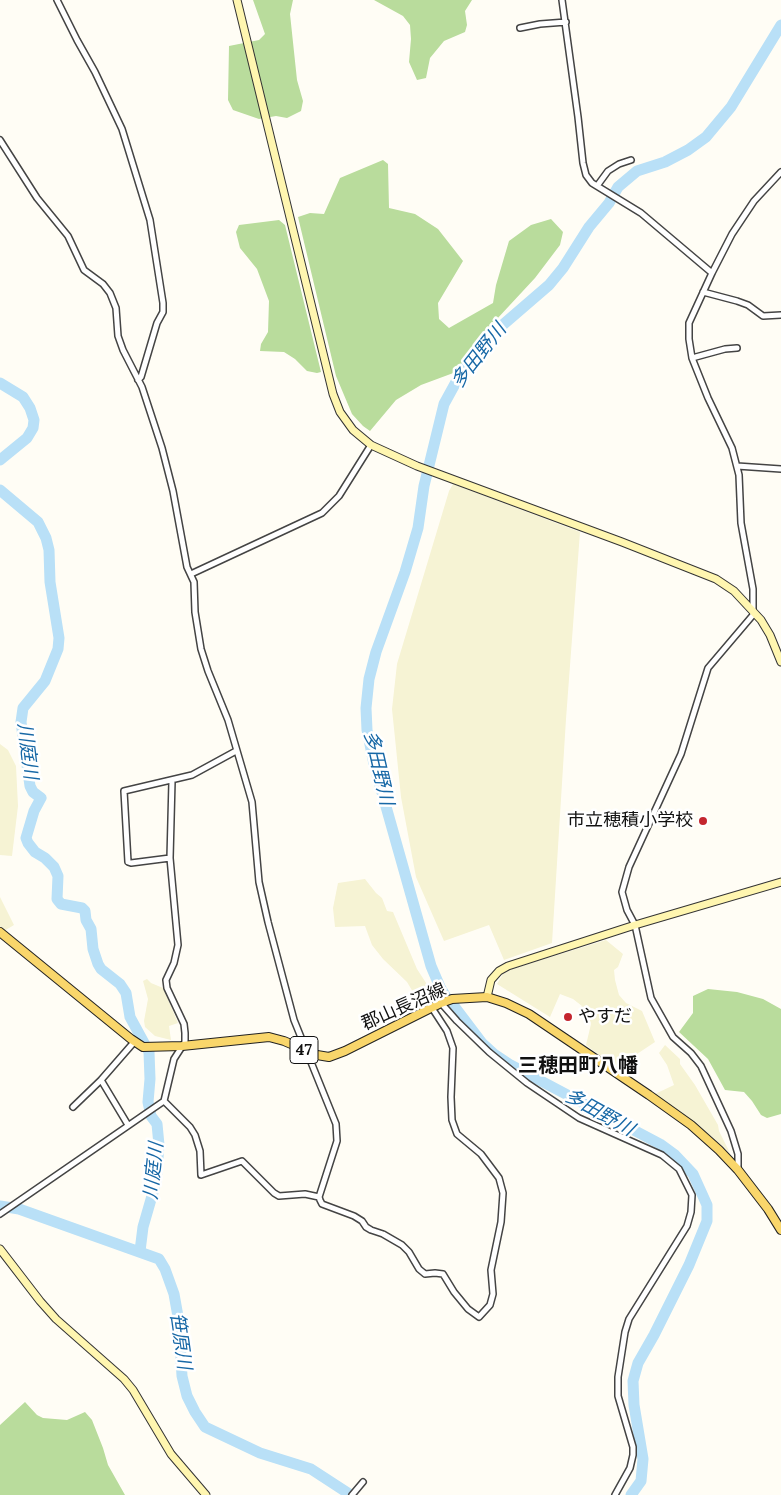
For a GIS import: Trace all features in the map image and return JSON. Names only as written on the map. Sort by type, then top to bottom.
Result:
[{"type":"main road","name":"郡山長沼線","points":[[0,932],[131,1039],[144,1047],[182,1046],[269,1037],[284,1041],[306,1051],[329,1057],[452,999],[487,997],[506,1003],[529,1014],[649,1095],[691,1126],[719,1150],[738,1170],[768,1209],[781,1230]]},
{"type":"street","points":[[57,0],[122,128],[150,220],[163,312],[157,323],[141,377],[138,380]]},
{"type":"street","points":[[237,0],[333,394],[346,421],[360,437],[371,445],[417,466],[708,575],[734,591],[753,611],[766,627],[781,662]]},
{"type":"street","points":[[562,0],[578,117],[582,163],[586,175],[592,183],[641,213],[712,273]]},
{"type":"street","points":[[520,28],[566,22]]},
{"type":"street","points":[[0,140],[37,198],[68,236],[84,270],[103,284],[110,293],[116,308],[120,343],[148,402],[162,448],[174,492],[184,554],[195,588],[196,628],[201,649],[228,720],[252,802],[262,896],[294,1020],[334,1115],[338,1133],[336,1147],[319,1197],[322,1204],[354,1216],[362,1221],[366,1227],[402,1245],[409,1252],[419,1269],[425,1274],[443,1274],[454,1292],[479,1317],[490,1305],[493,1294],[491,1270],[501,1222],[503,1193],[499,1178],[481,1154],[457,1134],[452,1120],[450,1097],[453,1048],[447,1031],[432,1008]]},
{"type":"street","points":[[599,187],[608,171],[619,164],[631,160]]},
{"type":"street","points":[[738,1170],[738,1154],[731,1131],[701,1066],[673,1037],[651,998],[635,925],[622,897],[622,892],[624,879],[681,754],[708,668],[720,652],[751,619],[753,611],[753,589],[741,523],[737,466],[730,443],[708,398],[692,358],[689,323],[732,234],[754,201],[781,172]]},
{"type":"street","points":[[703,292],[748,305],[762,316],[781,315]]},
{"type":"street","points":[[692,358],[725,349],[737,348]]},
{"type":"street","points":[[191,574],[322,513],[339,496],[371,445]]},
{"type":"street","points":[[737,466],[781,469]]},
{"type":"street","points":[[170,858],[128,862],[124,791],[192,775],[236,751]]},
{"type":"street","points":[[0,1214],[164,1101],[174,1060],[185,1042],[185,1028],[167,988],[166,980],[174,964],[178,945],[170,858],[172,781]]},
{"type":"street","points":[[487,997],[491,980],[499,971],[508,966],[635,925],[781,882]]},
{"type":"street","points":[[441,1003],[457,1022],[489,1052],[527,1083],[579,1118],[662,1155],[679,1169],[692,1195],[691,1212],[687,1226],[629,1320],[625,1332],[618,1377],[618,1396],[633,1447],[633,1455],[630,1468],[615,1495]]},
{"type":"street","points":[[73,1107],[102,1080],[136,1042]]},
{"type":"street","points":[[102,1080],[128,1125]]},
{"type":"street","points":[[164,1101],[190,1127],[194,1135],[200,1151],[201,1175],[242,1161],[279,1196],[305,1194],[319,1197]]},
{"type":"street","points":[[0,1249],[56,1319],[124,1379],[133,1390],[171,1454],[206,1495]]},
{"type":"street","points":[[352,1495],[363,1482]]},
{"type":"shaded area","points":[[453,484],[580,532],[552,943],[504,960],[489,925],[444,941],[416,877],[401,797],[392,709],[397,664],[449,491]]},
{"type":"shaded area","points":[[0,744],[8,750],[16,766],[18,806],[12,856],[0,855]]},
{"type":"shaded area","points":[[365,879],[382,898],[387,911],[393,912],[417,969],[430,989],[416,997],[407,982],[383,959],[372,945],[365,926],[335,927],[333,908],[338,883]]},
{"type":"shaded area","points":[[0,897],[14,925],[4,931],[0,928]]},
{"type":"shaded area","points":[[606,940],[623,954],[618,967],[614,970],[619,995],[626,1003],[642,1011],[655,1042],[616,1068],[586,1045],[591,1024],[590,1021],[578,1013],[582,1006],[573,999],[560,994],[550,1017],[497,984],[503,974],[512,969]]},
{"type":"shaded area","points":[[147,979],[151,983],[163,988],[178,1023],[169,1026],[171,1040],[155,1036],[145,1027],[144,1021],[148,999],[143,981]]},
{"type":"shaded area","points":[[665,1045],[680,1059],[680,1064],[695,1085],[718,1125],[730,1153],[704,1130],[655,1094],[674,1085],[667,1065],[659,1053]]},
{"type":"green space","points":[[253,0],[293,0],[290,14],[297,80],[303,101],[301,111],[287,118],[276,116],[259,119],[233,110],[228,100],[229,46],[259,40],[265,34]]},
{"type":"green space","points":[[374,0],[472,0],[465,11],[467,25],[465,32],[444,41],[430,58],[426,78],[417,80],[409,62],[410,25],[403,16]]},
{"type":"green space","points":[[383,160],[388,164],[389,208],[415,214],[438,229],[463,261],[438,303],[439,319],[449,328],[493,303],[496,285],[509,241],[531,225],[551,219],[563,232],[560,245],[535,278],[483,334],[456,372],[421,385],[396,400],[370,431],[352,414],[336,376],[298,217],[310,213],[324,214],[340,178]]},
{"type":"green space","points":[[279,220],[285,225],[321,372],[307,371],[295,359],[284,352],[260,351],[261,344],[268,332],[269,301],[257,269],[240,248],[236,232],[239,225]]},
{"type":"green space","points":[[708,989],[737,992],[763,999],[781,1009],[781,1114],[767,1118],[761,1115],[744,1092],[725,1090],[708,1059],[679,1032],[693,1013],[693,996]]},
{"type":"green space","points":[[25,1402],[37,1415],[43,1418],[67,1420],[85,1412],[92,1420],[108,1465],[125,1495],[0,1495],[0,1425]]},
{"type":"waterway","name":"多田野川","points":[[631,1495],[641,1481],[643,1459],[634,1405],[633,1381],[638,1363],[689,1265],[707,1221],[707,1205],[693,1174],[675,1155],[660,1144],[509,1064],[494,1054],[482,1043],[449,1002],[431,966],[374,764],[367,730],[366,708],[369,679],[376,652],[405,572],[418,528],[424,486],[444,404],[461,373],[498,329],[549,285],[563,268],[589,227],[609,203],[618,187],[637,171],[665,162],[688,150],[706,137],[731,107],[781,25]]},
{"type":"waterway","name":"川庭川","points":[[0,383],[23,397],[30,408],[34,420],[33,428],[27,438],[0,460]]},
{"type":"waterway","name":"川庭川","points":[[0,490],[38,522],[46,538],[49,550],[50,582],[59,638],[58,649],[45,681],[23,708],[21,722],[30,786],[33,792],[41,798],[34,811],[26,838],[35,852],[54,867],[58,876],[57,899],[61,904],[82,908],[85,911],[86,920],[91,929],[93,949],[98,964],[101,969],[120,984],[126,993],[130,1017],[149,1052],[150,1079],[148,1102],[151,1116],[157,1124],[159,1145],[156,1182],[143,1227],[140,1251]]},
{"type":"waterway","name":"笹原川","points":[[0,1206],[19,1209],[159,1259],[165,1269],[174,1294],[179,1322],[182,1376],[187,1396],[205,1427],[260,1453],[311,1469],[351,1495]]},
{"type":"place","name":"市立穂積小学校","points":[[703,821]]},
{"type":"place","name":"やすだ","points":[[568,1017]]},
{"type":"district","name":"三穂田町八幡","points":[[578,1066]]}]
